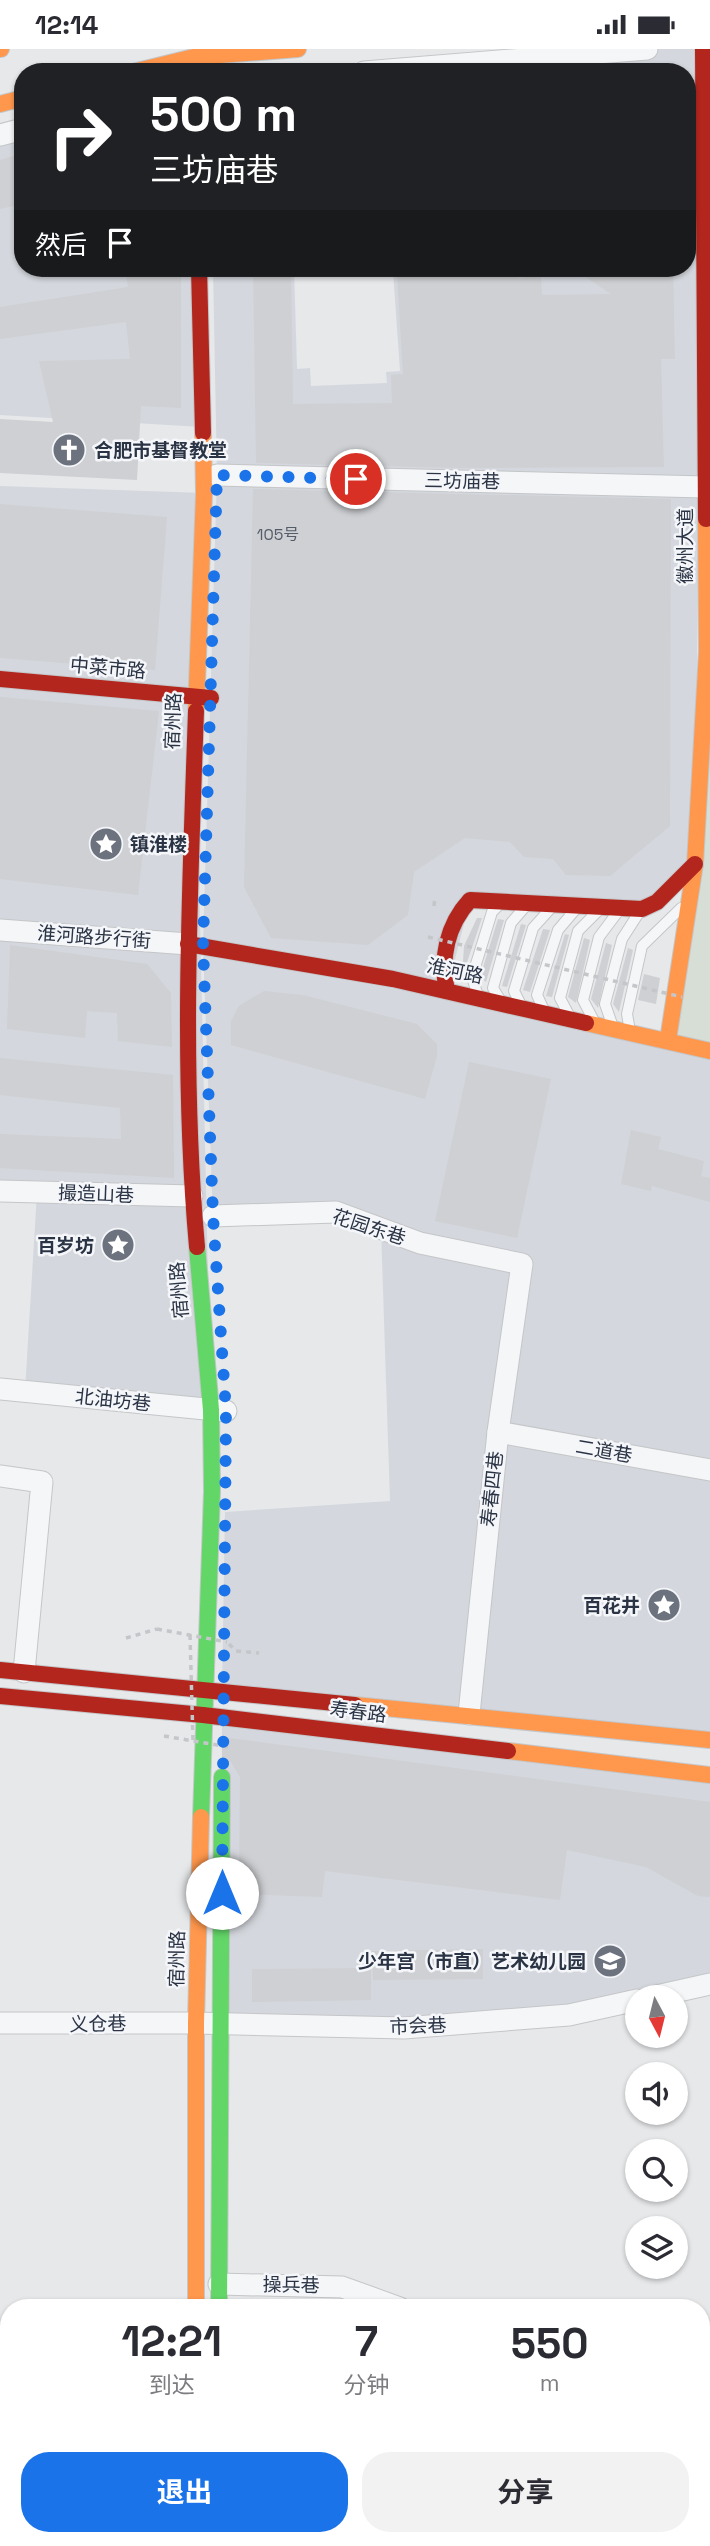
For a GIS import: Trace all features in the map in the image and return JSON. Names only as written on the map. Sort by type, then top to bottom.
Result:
[{"type":"main road","points":[[181,63],[298,49]]},
{"type":"main road","name":"徽州大道","points":[[668,1040],[695,864],[707,651],[703,49]]},
{"type":"main road","name":"宿州路","points":[[196,2299],[196,2022],[203,1715],[218,1411],[196,944],[195,697],[204,493],[199,277]]},
{"type":"main road","name":"宿州路","points":[[205,996],[196,944],[211,698],[217,475],[213,277]]},
{"type":"main road","name":"中菜市路","points":[[0,679],[211,698]]},
{"type":"main road","points":[[447,991],[442,971],[456,912],[470,900],[504,899],[529,903],[642,909],[657,902],[695,864]]},
{"type":"main road","name":"淮河路","points":[[196,944],[447,991],[710,1051]]},
{"type":"main road","name":"宿州路","points":[[220,1313],[218,1411],[222,1724]]},
{"type":"main road","name":"寿春路","points":[[0,1670],[469,1714],[710,1740]]},
{"type":"main road","name":"寿春路","points":[[0,1696],[203,1715],[222,1724],[710,1775]]},
{"type":"main road","points":[[219,2299],[225,1753]]},
{"type":"street","points":[[475,63],[647,49]]},
{"type":"street","name":"三坊庙巷","points":[[217,475],[706,487]]},
{"type":"street","name":"淮河路步行街","points":[[0,930],[196,944]]},
{"type":"street","name":"撮造山巷","points":[[0,1191],[208,1211]]},
{"type":"street","name":"花园东巷","points":[[208,1211],[336,1212],[420,1243],[522,1264]]},
{"type":"street","name":"寿春四巷","points":[[469,1714],[498,1431],[522,1264]]},
{"type":"street","name":"北油坊巷","points":[[0,1389],[218,1411]]},
{"type":"street","name":"二道巷","points":[[498,1431],[710,1470]]},
{"type":"street","points":[[0,1476],[42,1482],[24,1672]]},
{"type":"street","points":[[688,1989],[710,1984]]},
{"type":"street","name":"市会巷","points":[[196,2022],[404,2028],[569,2015],[625,2003]]},
{"type":"street","name":"义仓巷","points":[[0,2023],[196,2022]]},
{"type":"street","name":"操兵巷","points":[[219,2284],[342,2287],[375,2299]]},
{"type":"lane","points":[[478,998],[472,977],[492,912],[504,899]]},
{"type":"lane","points":[[622,1030],[642,946],[688,901]]},
{"type":"lane","points":[[502,1003],[494,988],[511,923],[529,903]]},
{"type":"lane","points":[[523,1008],[514,991],[533,928],[555,903]]},
{"type":"lane","points":[[546,1013],[537,995],[558,930],[579,905]]},
{"type":"lane","points":[[570,1019],[560,998],[579,931],[603,907]]},
{"type":"lane","points":[[596,1024],[583,1000],[599,937],[621,908]]},
{"type":"lane","points":[[622,1030],[606,1004],[622,939],[642,909]]},
{"type":"path","points":[[428,936],[682,997]]},
{"type":"path","points":[[126,1639],[157,1629],[228,1642],[236,1651],[259,1653]]},
{"type":"path","points":[[228,1642],[229,1632]]},
{"type":"path","points":[[190,1635],[193,1741]]},
{"type":"path","points":[[164,1736],[193,1741],[225,1753]]},
{"type":"shaded area","points":[[647,49],[703,49],[695,864],[657,902],[470,900],[447,991],[710,1051],[710,1740],[222,1691],[225,1512],[390,1501],[381,1229],[336,1212],[213,1216],[203,945],[217,475],[213,277],[294,277],[297,369],[310,368],[311,386],[387,383],[386,372],[400,371],[393,277],[696,277],[696,63],[475,63]]},
{"type":"shaded area","points":[[14,131],[14,277],[199,277],[202,427],[0,415],[0,135]]},
{"type":"shaded area","points":[[0,486],[204,493],[195,697],[211,1410],[25,1391],[37,1193],[0,1191]]},
{"type":"shaded area","points":[[710,650],[710,1051],[668,1040]]},
{"type":"shaded area","points":[[222,1718],[710,1775],[710,1984],[688,1989],[688,1985],[625,1985],[625,2003],[569,2015],[221,2023]]},
{"type":"building","points":[[14,156],[14,206],[0,209],[0,160]]},
{"type":"building","points":[[126,277],[181,277],[181,408],[141,406],[137,480],[0,473],[0,419],[53,422],[39,361],[130,359],[126,322],[0,339],[0,307],[128,287]]},
{"type":"building","points":[[253,277],[291,277],[293,404],[392,403],[391,375],[403,374],[397,277],[541,277],[542,295],[611,294],[586,277],[673,277],[675,359],[661,359],[664,467],[460,468],[256,463]]},
{"type":"building","points":[[253,489],[671,499],[670,826],[610,876],[566,875],[553,859],[524,857],[510,842],[465,838],[414,872],[408,915],[368,945],[271,938],[244,887]]},
{"type":"building","points":[[0,504],[167,517],[155,670],[0,658]]},
{"type":"building","points":[[0,697],[159,711],[138,895],[0,879]]},
{"type":"building","points":[[477,918],[482,918],[462,977],[464,946]]},
{"type":"building","points":[[498,919],[504,920],[486,982],[480,977]]},
{"type":"building","points":[[521,924],[526,925],[507,987],[502,986]]},
{"type":"building","points":[[543,929],[550,930],[530,992],[523,990]]},
{"type":"building","points":[[565,934],[569,935],[552,997],[546,996]]},
{"type":"building","points":[[584,938],[590,940],[576,1003],[568,997]]},
{"type":"building","points":[[606,943],[612,945],[598,1008],[591,999]]},
{"type":"building","points":[[10,945],[147,964],[171,993],[172,1047],[118,1041],[117,1013],[87,1011],[85,1038],[7,1029]]},
{"type":"building","points":[[628,948],[633,950],[619,1012],[613,1004]]},
{"type":"building","points":[[644,974],[660,978],[656,1004],[638,1000]]},
{"type":"building","points":[[264,991],[303,995],[417,1024],[437,1044],[437,1056],[425,1099],[231,1045],[231,1021],[239,1006]]},
{"type":"building","points":[[0,1058],[173,1075],[174,1178],[0,1168],[0,1134],[121,1139],[120,1108],[0,1095]]},
{"type":"building","points":[[469,1062],[551,1079],[517,1238],[435,1221]]},
{"type":"building","points":[[631,1130],[661,1137],[658,1149],[704,1161],[701,1176],[710,1178],[710,1202],[652,1186],[651,1191],[621,1184]]},
{"type":"building","points":[[222,1737],[710,1802],[710,1897],[698,1896],[646,1867],[567,1850],[560,1900],[325,1871],[322,1897],[239,1894],[240,1777],[231,1762],[222,1760]]},
{"type":"building","points":[[483,1949],[483,1979],[373,1980],[372,1951]]},
{"type":"building","points":[[371,1968],[371,2000],[252,2002],[252,1969]]},
{"type":"traffic: fast","points":[[197,1247],[211,1410],[212,1491],[201,1817]]},
{"type":"traffic: fast","points":[[219,2299],[222,1777]]},
{"type":"traffic: slow","points":[[170,63],[194,57],[298,49]]},
{"type":"traffic: slow","points":[[0,104],[14,100]]},
{"type":"traffic: slow","points":[[196,711],[204,493],[203,433]]},
{"type":"traffic: slow","points":[[668,1040],[695,864],[707,651],[706,519]]},
{"type":"traffic: slow","points":[[586,1023],[710,1051]]},
{"type":"traffic: slow","points":[[355,1705],[710,1740]]},
{"type":"traffic: slow","points":[[508,1751],[710,1775]]},
{"type":"traffic: slow","points":[[196,2299],[196,2023],[201,1817]]},
{"type":"traffic: jam","points":[[703,49],[706,519]]},
{"type":"traffic: jam","points":[[199,277],[203,433]]},
{"type":"traffic: jam","points":[[0,679],[211,698]]},
{"type":"traffic: jam","points":[[196,711],[189,912],[188,1046],[197,1247]]},
{"type":"traffic: jam","points":[[447,991],[444,966],[447,943],[456,920],[470,900],[642,909],[657,902],[695,864]]},
{"type":"traffic: jam","points":[[188,944],[393,979],[586,1023]]},
{"type":"traffic: jam","points":[[0,1670],[355,1705]]},
{"type":"traffic: jam","points":[[0,1696],[203,1715],[508,1751]]},
{"type":"place","name":"合肥市基督教堂","points":[[69,450]]},
{"type":"place","name":"镇淮楼","points":[[106,844]]},
{"type":"place","name":"百岁坊","points":[[118,1245]]},
{"type":"place","name":"百花井","points":[[664,1605]]},
{"type":"place","name":"少年宫（市直）艺术幼儿园","points":[[610,1961]]},
{"type":"route","points":[[222,1893],[226,1411],[213,1216],[203,945],[215,620],[217,475],[356,479]]}]
